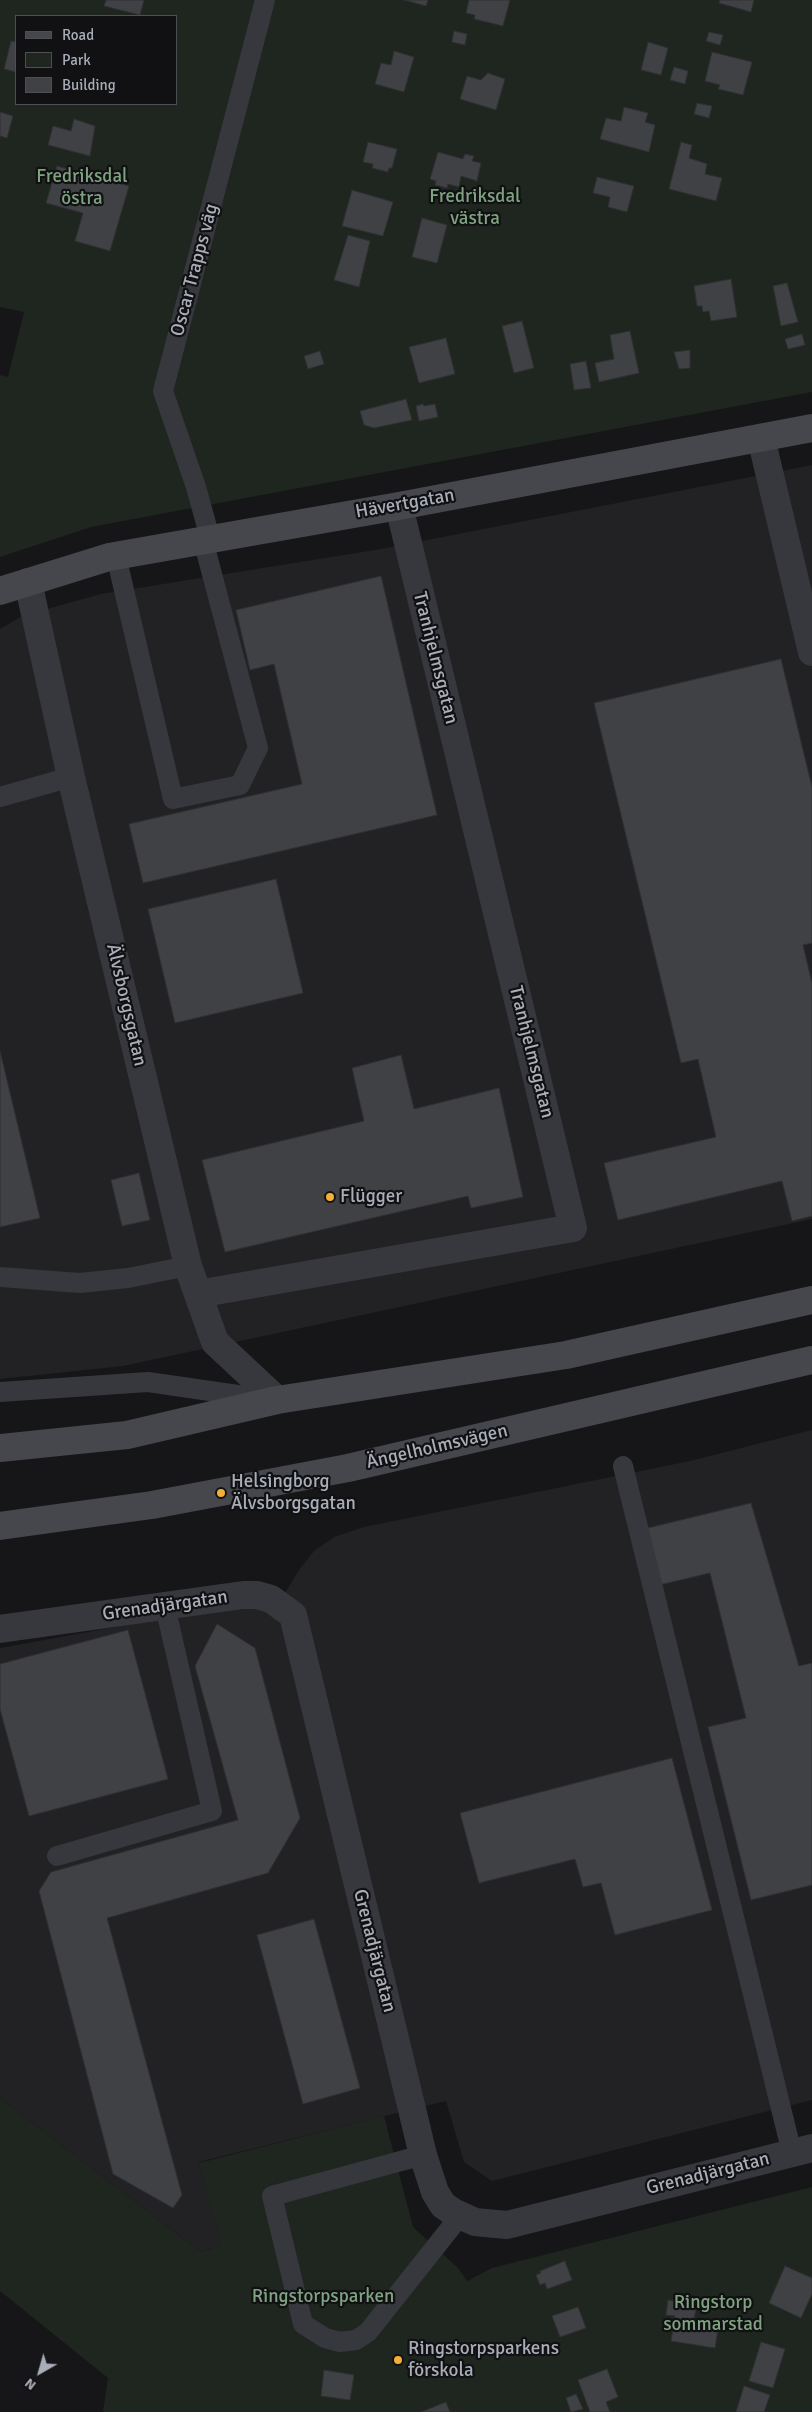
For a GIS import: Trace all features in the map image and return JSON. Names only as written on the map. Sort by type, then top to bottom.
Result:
[{"type":"main road","name":"Hävertgatan","points":[[0,591],[116,556],[399,506],[812,428]]},
{"type":"main road","points":[[0,1448],[127,1435],[277,1400],[566,1355],[812,1300]]},
{"type":"main road","name":"Ängelholmsvägen","points":[[0,1526],[152,1505],[338,1470],[812,1360]]},
{"type":"street","points":[[761,438],[812,652]]},
{"type":"street","name":"Tranhjelmsgatan","points":[[198,1294],[573,1228],[399,506]]},
{"type":"street","name":"Älvsborgsgatan","points":[[28,582],[71,777],[188,1266],[216,1342],[277,1400]]},
{"type":"street","name":"Grenadjärgatan","points":[[0,1629],[257,1595],[271,1599],[293,1616],[423,2155],[435,2192],[444,2205],[460,2216],[475,2222],[507,2225],[802,2151]]},
{"type":"lane","name":"Oscar Trapps väg","points":[[116,556],[173,799],[240,785],[258,748],[206,539],[196,487],[163,391],[265,0]]},
{"type":"lane","points":[[0,797],[71,777]]},
{"type":"lane","points":[[0,1277],[80,1283],[128,1278],[188,1266]]},
{"type":"lane","points":[[0,1392],[148,1382],[277,1400]]},
{"type":"lane","points":[[623,1466],[802,2151]]},
{"type":"lane","points":[[57,1856],[212,1811],[165,1606]]},
{"type":"lane","points":[[423,2155],[272,2196],[303,2324],[325,2338],[340,2342],[356,2340],[368,2332],[460,2216]]},
{"type":"shaded area","points":[[812,465],[812,1219],[123,1366],[0,1379],[0,629],[22,616],[101,594],[381,549]]},
{"type":"shaded area","points":[[812,1430],[812,2100],[492,2181],[464,2162],[446,2101],[199,2162],[221,2245],[201,2252],[0,2098],[0,1648],[236,1605],[274,1611],[299,1570],[314,1551],[334,1537],[364,1527],[690,1461]]},
{"type":"green space","name":"Fredriksdal västra","points":[[0,0],[812,0],[812,392],[91,527],[0,557],[0,375],[8,377],[24,312],[0,307]]},
{"type":"green space","name":"Ringstorpsparken","points":[[0,2098],[201,2252],[221,2245],[199,2163],[384,2116],[413,2227],[458,2268],[467,2281],[492,2268],[812,2187],[812,2412],[103,2412],[108,2378],[0,2291]]},
{"type":"building","points":[[106,0],[144,0],[140,15],[104,6]]},
{"type":"building","points":[[404,0],[428,0],[426,6]]},
{"type":"building","points":[[469,0],[510,0],[503,26],[474,19],[475,15],[466,13]]},
{"type":"building","points":[[720,0],[754,0],[751,12],[719,3]]},
{"type":"building","points":[[454,31],[467,34],[465,45],[452,42]]},
{"type":"building","points":[[709,32],[723,35],[720,45],[706,41]]},
{"type":"building","points":[[11,41],[15,42],[15,72],[4,69]]},
{"type":"building","points":[[648,42],[668,48],[661,75],[641,70]]},
{"type":"building","points":[[394,51],[414,57],[404,92],[375,84],[381,63],[391,65]]},
{"type":"building","points":[[712,52],[752,62],[743,95],[718,89],[720,85],[705,81]]},
{"type":"building","points":[[674,67],[688,71],[685,84],[670,80]]},
{"type":"building","points":[[488,73],[505,79],[496,110],[460,99],[467,76],[481,80]]},
{"type":"building","points":[[697,103],[712,106],[709,118],[694,114]]},
{"type":"building","points":[[624,107],[648,113],[645,122],[655,125],[649,152],[600,139],[606,118],[621,121]]},
{"type":"building","points":[[0,112],[13,116],[7,138],[0,136]]},
{"type":"building","points":[[74,119],[95,126],[90,156],[48,145],[53,126],[71,131]]},
{"type":"building","points":[[368,142],[397,149],[392,168],[389,168],[388,172],[372,168],[373,164],[363,162]]},
{"type":"building","points":[[681,142],[692,145],[689,158],[707,164],[705,174],[722,178],[716,201],[669,189]]},
{"type":"building","points":[[438,152],[463,159],[465,154],[474,156],[472,161],[481,163],[477,181],[461,176],[459,187],[448,184],[447,188],[435,185],[436,181],[430,179]]},
{"type":"building","points":[[57,166],[129,186],[110,251],[75,241],[83,213],[46,203]]},
{"type":"building","points":[[597,177],[634,186],[627,212],[608,207],[610,197],[593,193]]},
{"type":"building","points":[[352,190],[393,202],[383,236],[342,226]]},
{"type":"building","points":[[422,218],[447,225],[437,263],[412,257]]},
{"type":"building","points":[[348,235],[370,241],[359,287],[334,280]]},
{"type":"building","points":[[731,279],[737,317],[711,321],[709,311],[703,312],[702,306],[697,306],[694,286]]},
{"type":"building","points":[[787,283],[798,322],[781,326],[773,286]]},
{"type":"building","points":[[522,321],[534,368],[514,373],[502,326]]},
{"type":"building","points":[[630,331],[639,373],[599,382],[595,363],[614,359],[610,335]]},
{"type":"building","points":[[802,334],[805,345],[788,349],[785,339]]},
{"type":"building","points":[[446,338],[455,374],[419,383],[409,347]]},
{"type":"building","points":[[690,350],[690,368],[679,369],[674,352]]},
{"type":"building","points":[[320,351],[324,364],[308,369],[304,356]]},
{"type":"building","points":[[586,361],[591,388],[574,390],[570,364]]},
{"type":"building","points":[[406,399],[412,420],[374,428],[364,425],[360,411]]},
{"type":"building","points":[[423,404],[424,406],[435,404],[438,417],[419,421],[416,406]]},
{"type":"building","points":[[381,576],[437,815],[143,883],[129,824],[302,784],[274,664],[250,670],[236,610]]},
{"type":"building","points":[[781,659],[812,787],[812,943],[803,945],[812,983],[812,1216],[792,1221],[782,1181],[618,1220],[604,1163],[716,1137],[698,1059],[681,1063],[594,703]]},
{"type":"building","points":[[276,879],[303,993],[175,1023],[148,909]]},
{"type":"building","points":[[0,1051],[40,1218],[0,1227]]},
{"type":"building","points":[[401,1055],[414,1109],[499,1088],[523,1197],[471,1208],[468,1196],[225,1252],[202,1160],[364,1121],[352,1068]]},
{"type":"building","points":[[139,1173],[150,1220],[122,1226],[111,1180]]},
{"type":"building","points":[[751,1503],[799,1666],[812,1663],[812,1885],[751,1900],[708,1727],[746,1718],[710,1573],[659,1585],[644,1529]]},
{"type":"building","points":[[217,1624],[255,1648],[300,1818],[268,1873],[107,1918],[182,2195],[173,2208],[113,2174],[39,1891],[51,1872],[238,1820],[195,1666]]},
{"type":"building","points":[[128,1630],[168,1779],[29,1816],[0,1709],[0,1664]]},
{"type":"building","points":[[672,1758],[712,1910],[615,1935],[601,1883],[583,1887],[575,1859],[479,1883],[460,1813]]},
{"type":"building","points":[[314,1919],[360,2088],[303,2104],[257,1935]]},
{"type":"building","points":[[565,2261],[572,2280],[547,2289],[545,2283],[540,2285],[536,2275],[541,2273],[540,2271]]},
{"type":"building","points":[[785,2266],[812,2278],[812,2294],[801,2318],[769,2303]]},
{"type":"building","points":[[677,2299],[697,2303],[693,2325],[718,2329],[715,2348],[671,2341],[675,2316],[666,2315],[668,2300],[677,2301]]},
{"type":"building","points":[[578,2307],[586,2328],[560,2337],[552,2316]]},
{"type":"building","points":[[761,2342],[785,2349],[773,2388],[749,2381]]},
{"type":"building","points":[[607,2369],[618,2397],[606,2402],[610,2412],[590,2412],[578,2380]]},
{"type":"building","points":[[324,2370],[354,2375],[350,2400],[321,2396]]},
{"type":"building","points":[[744,2386],[770,2395],[764,2412],[736,2412]]},
{"type":"building","points":[[576,2394],[583,2409],[571,2412],[566,2398]]},
{"type":"building","points":[[446,2402],[450,2412],[421,2412]]},
{"type":"place","name":"Flügger","points":[[330,1197]]},
{"type":"place","name":"Helsingborg Älvsborgsgatan","points":[[221,1493]]},
{"type":"place","name":"Ringstorpsparkens förskola","points":[[398,2360]]},
{"type":"park label","name":"Fredriksdal östra","points":[[82,188]]},
{"type":"park label","name":"Ringstorp sommarstad","points":[[713,2314]]}]
